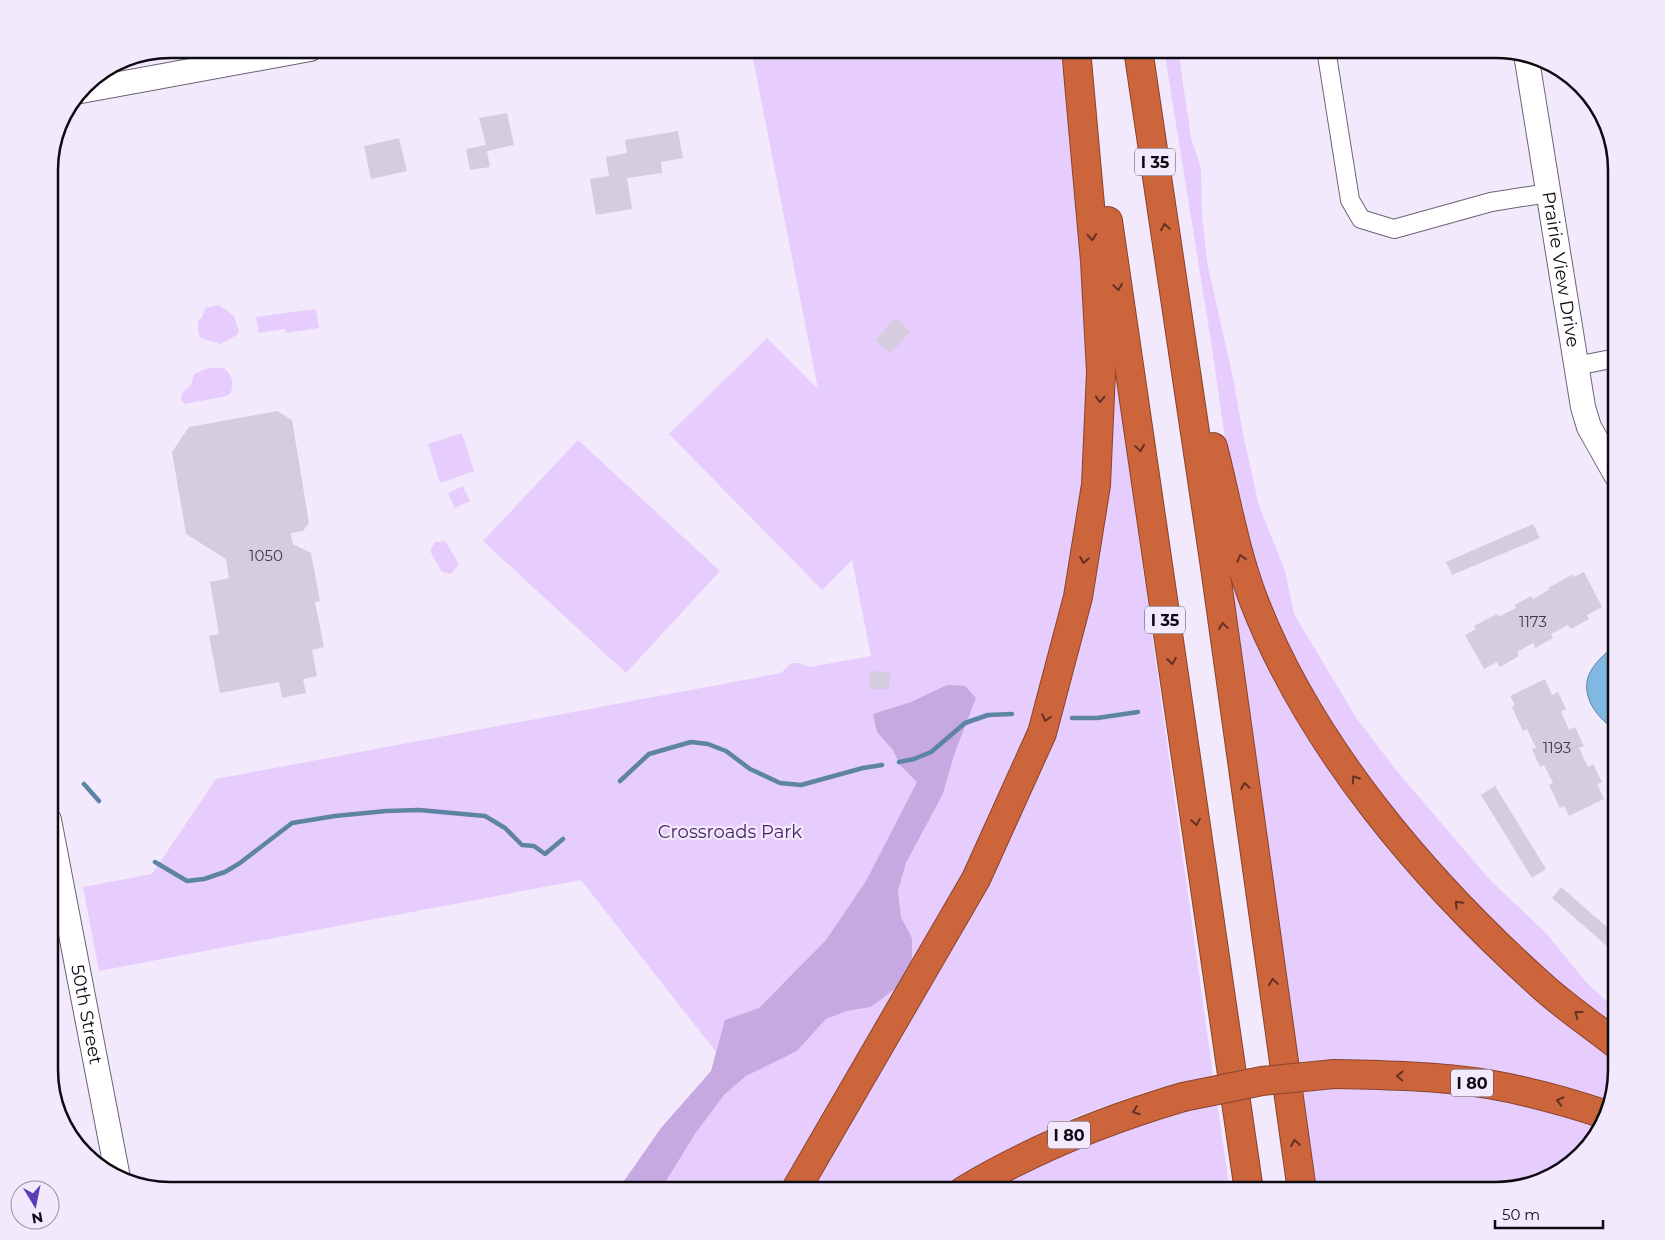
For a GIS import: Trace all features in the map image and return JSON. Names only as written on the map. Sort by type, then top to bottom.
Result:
[{"type":"highway","points":[[800,1182],[976,880],[1042,733],[1078,597],[1096,485],[1101,372],[1095,261],[1077,58]]},
{"type":"highway","name":"I 35","points":[[1083,58],[1248,1182]]},
{"type":"highway","name":"I 35","points":[[1139,58],[1301,1182]]},
{"type":"highway","points":[[1172,276],[1234,537],[1254,600],[1279,660],[1311,717],[1380,815],[1458,905],[1543,987],[1608,1038]]},
{"type":"highway","name":"I 80","points":[[977,1182],[1000,1168],[1069,1135],[1183,1097],[1262,1081],[1334,1074],[1410,1076],[1487,1084],[1563,1101],[1599,1113]]},
{"type":"main road","points":[[91,89],[249,58]]},
{"type":"main road","name":"Prairie View Drive","points":[[1527,62],[1583,407],[1589,427],[1608,461]]},
{"type":"main road","name":"50th Street","points":[[58,893],[116,1169]]},
{"type":"street","points":[[1327,58],[1350,200],[1361,219],[1394,229],[1491,202],[1548,193]]},
{"type":"street","points":[[1576,366],[1608,360]]},
{"type":"green space","name":"Crossroads Park","points":[[753,58],[1061,58],[1068,114],[1079,169],[1092,436],[1055,666],[992,829],[792,1182],[666,1182],[695,1134],[724,1095],[746,1076],[797,1051],[826,1019],[847,1011],[872,1007],[912,938],[901,917],[898,891],[906,863],[943,794],[955,752],[923,797],[811,975],[727,1066],[581,880],[99,971],[83,887],[152,874],[216,779],[781,673],[791,663],[810,667],[871,656],[852,560],[822,590],[669,434],[767,338],[818,389]]},
{"type":"green space","points":[[1165,58],[1179,58],[1191,138],[1201,168],[1202,217],[1208,267],[1259,506],[1285,571],[1294,614],[1357,719],[1396,770],[1491,881],[1546,933],[1586,982],[1608,1003],[1608,1029],[1525,958],[1391,815],[1297,673],[1258,577],[1229,467]]},
{"type":"green space","points":[[219,305],[234,316],[239,331],[237,335],[220,344],[201,338],[198,333],[198,322],[205,308]]},
{"type":"green space","points":[[316,309],[319,328],[286,333],[285,329],[259,333],[256,317]]},
{"type":"green space","points":[[208,368],[224,368],[227,371],[232,379],[231,392],[227,396],[184,404],[181,400],[182,393],[191,385],[194,374]]},
{"type":"green space","points":[[1117,381],[1213,1075],[1145,1092],[1076,1117],[1003,1151],[953,1182],[811,1182],[1037,770],[1110,383]]},
{"type":"green space","points":[[462,433],[474,471],[440,483],[428,444]]},
{"type":"green space","points":[[578,440],[720,571],[626,673],[483,541]]},
{"type":"green space","points":[[463,486],[470,501],[455,508],[448,493]]},
{"type":"green space","points":[[445,541],[459,564],[451,574],[442,572],[430,551],[435,542]]},
{"type":"green space","points":[[1230,564],[1309,726],[1608,1047],[1607,1085],[1604,1098],[1534,1079],[1456,1066],[1378,1060],[1298,1062]]},
{"type":"green space","points":[[1336,1087],[1455,1091],[1523,1103],[1594,1124],[1575,1150],[1558,1164],[1531,1177],[1510,1182],[1316,1182],[1302,1089]]},
{"type":"green space","points":[[1217,1102],[1229,1182],[1003,1182],[1032,1166],[1150,1118]]},
{"type":"shaded area","points":[[947,685],[965,686],[976,698],[955,752],[943,794],[906,863],[898,891],[901,917],[912,938],[912,964],[897,987],[871,1007],[847,1011],[826,1019],[797,1051],[746,1076],[724,1095],[695,1134],[666,1182],[623,1182],[661,1128],[711,1071],[725,1020],[759,1008],[826,940],[866,881],[917,782],[900,765],[893,750],[877,732],[873,714],[911,702]]},
{"type":"water","points":[[1608,652],[1608,724],[1591,704],[1587,687],[1592,669]]},
{"type":"building","points":[[507,113],[514,145],[487,151],[490,167],[470,170],[466,149],[486,145],[479,118]]},
{"type":"building","points":[[678,131],[683,158],[661,162],[662,173],[627,178],[632,209],[596,215],[590,179],[609,176],[606,157],[627,153],[625,140]]},
{"type":"building","points":[[399,138],[407,171],[371,179],[364,146]]},
{"type":"building","points":[[895,318],[910,332],[890,354],[875,341]]},
{"type":"building","points":[[277,411],[292,420],[309,523],[303,531],[291,533],[291,536],[293,544],[311,553],[320,601],[315,602],[324,647],[312,650],[317,676],[303,679],[306,693],[282,698],[279,682],[220,693],[209,636],[219,634],[210,582],[229,578],[226,559],[186,534],[172,452],[189,427]]},
{"type":"building","points":[[1533,524],[1540,538],[1452,575],[1446,562]]},
{"type":"building","points":[[1584,572],[1602,607],[1587,615],[1589,619],[1571,629],[1568,625],[1551,634],[1553,638],[1535,648],[1533,643],[1517,652],[1519,656],[1500,667],[1497,662],[1484,669],[1465,635],[1476,629],[1474,626],[1497,614],[1498,617],[1516,608],[1515,605],[1531,596],[1533,599],[1573,574],[1574,577]]},
{"type":"building","points":[[869,671],[890,672],[889,689],[869,689]]},
{"type":"building","points":[[1545,679],[1552,695],[1558,692],[1566,709],[1561,712],[1569,730],[1575,727],[1584,746],[1579,748],[1588,767],[1593,764],[1602,782],[1597,784],[1604,799],[1569,816],[1564,806],[1560,808],[1549,785],[1553,783],[1544,765],[1540,767],[1532,749],[1536,748],[1527,729],[1523,731],[1512,707],[1515,705],[1510,696]]},
{"type":"building","points":[[1495,786],[1546,869],[1532,878],[1481,795]]},
{"type":"building","points":[[1561,887],[1608,928],[1608,947],[1552,898]]},
{"type":"waterway","points":[[1072,718],[1097,718],[1138,712]]},
{"type":"waterway","points":[[899,762],[914,759],[931,752],[965,723],[988,715],[1012,714]]},
{"type":"waterway","points":[[620,781],[649,754],[691,742],[708,744],[726,751],[750,769],[780,783],[801,785],[863,768],[882,765]]},
{"type":"waterway","points":[[84,784],[99,801]]},
{"type":"waterway","points":[[155,862],[187,881],[204,879],[225,872],[240,863],[292,823],[386,811],[419,810],[485,816],[505,828],[522,845],[534,846],[545,854],[563,839]]}]
